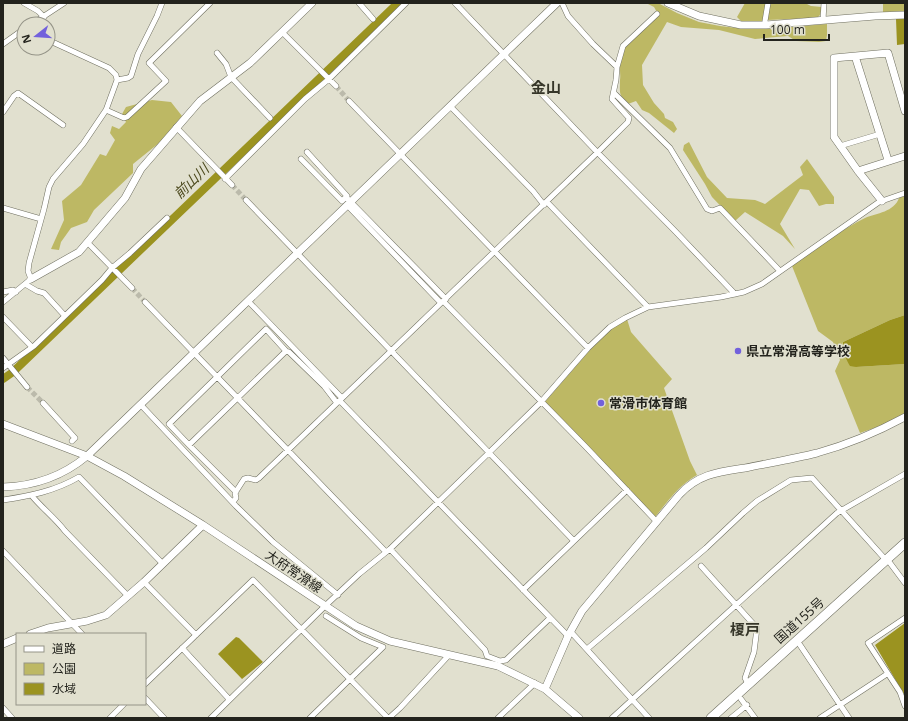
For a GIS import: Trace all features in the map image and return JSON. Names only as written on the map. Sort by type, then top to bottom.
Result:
[{"type":"highway","name":"国道155号","points":[[720,718],[744,702],[800,645],[905,543]]},
{"type":"highway","name":"国道155号","points":[[711,718],[887,561],[905,550]]},
{"type":"street","points":[[24,3],[43,16]]},
{"type":"street","points":[[45,16],[64,3]]},
{"type":"street","points":[[117,80],[131,76],[138,54],[162,3]]},
{"type":"street","points":[[106,110],[124,118],[127,117],[166,81],[149,63],[210,3]]},
{"type":"street","points":[[3,302],[28,282],[72,256],[88,243],[124,198],[141,169],[200,101],[250,62],[312,3]]},
{"type":"street","points":[[359,3],[373,19]]},
{"type":"street","points":[[224,178],[406,3]]},
{"type":"street","points":[[455,3],[735,294]]},
{"type":"street","points":[[3,487],[24,486],[45,480],[64,472],[87,456],[298,253],[348,201],[401,154],[557,3]]},
{"type":"street","points":[[562,3],[568,16],[593,44],[617,67]]},
{"type":"street","points":[[668,3],[699,16],[741,25],[766,25],[905,15]]},
{"type":"street","points":[[766,25],[765,21],[768,3]]},
{"type":"street","points":[[823,20],[824,3]]},
{"type":"street","points":[[233,502],[236,498],[236,492],[244,479],[248,478],[256,480],[545,203],[629,119],[612,100],[617,67],[623,46],[656,14]]},
{"type":"street","points":[[282,32],[336,86]]},
{"type":"street","points":[[3,44],[16,35]]},
{"type":"street","points":[[56,44],[109,68],[116,75],[117,80],[106,110],[82,144],[53,179],[49,187],[29,263],[28,282],[37,292],[44,294],[65,316]]},
{"type":"street","points":[[217,53],[226,64],[231,77],[270,118]]},
{"type":"street","points":[[882,201],[834,137],[834,58],[888,53],[905,111]]},
{"type":"street","points":[[855,56],[888,160]]},
{"type":"street","points":[[3,112],[14,96],[18,93],[63,125]]},
{"type":"street","points":[[614,93],[670,148],[706,210],[712,211],[720,208],[780,271]]},
{"type":"street","points":[[349,101],[588,348]]},
{"type":"street","points":[[450,106],[533,192],[648,307]]},
{"type":"street","points":[[176,127],[232,185]]},
{"type":"street","points":[[840,146],[880,134]]},
{"type":"street","points":[[307,152],[348,201],[657,522]]},
{"type":"street","points":[[858,171],[888,160],[905,156]]},
{"type":"street","points":[[301,159],[342,201],[348,201]]},
{"type":"street","points":[[211,718],[325,606],[359,574],[388,551],[490,453],[541,402],[588,348],[610,327],[648,307],[721,297],[735,294],[762,284],[882,201],[905,193]]},
{"type":"street","points":[[246,200],[392,350],[574,541]]},
{"type":"street","points":[[3,208],[41,219]]},
{"type":"street","points":[[3,368],[32,347],[167,218]]},
{"type":"street","points":[[88,243],[132,288]]},
{"type":"street","points":[[3,292],[13,290],[16,292]]},
{"type":"street","points":[[248,301],[340,401],[550,618],[587,649],[649,718]]},
{"type":"street","points":[[145,302],[216,377],[485,650],[487,656],[500,661],[506,660],[550,618]]},
{"type":"street","points":[[3,317],[32,347]]},
{"type":"street","points":[[236,492],[169,424],[266,329],[286,351],[289,352],[340,401]]},
{"type":"street","points":[[189,445],[286,351]]},
{"type":"street","points":[[3,358],[27,386]]},
{"type":"street","points":[[43,404],[75,438],[72,441]]},
{"type":"street","points":[[141,405],[273,542],[338,594]]},
{"type":"street","points":[[545,689],[569,634],[582,611],[683,490],[702,478],[719,472],[819,452],[873,433],[905,417]]},
{"type":"street","name":"大府常滑線","points":[[3,424],[87,456],[124,476],[203,525],[356,626],[390,641],[498,666],[545,689],[578,718]]},
{"type":"street","points":[[612,718],[841,510],[905,474]]},
{"type":"street","points":[[3,500],[32,496],[57,489],[79,477],[163,564]]},
{"type":"street","points":[[587,649],[706,548],[757,501],[791,480],[812,478],[887,561],[905,584]]},
{"type":"street","points":[[523,590],[627,490]]},
{"type":"street","points":[[32,496],[128,596]]},
{"type":"street","points":[[33,633],[48,628],[87,621],[106,615],[144,582],[203,525]]},
{"type":"street","points":[[3,551],[81,633]]},
{"type":"street","points":[[701,566],[757,628],[754,652],[745,678],[748,684]]},
{"type":"street","points":[[146,683],[252,580],[388,718],[400,708],[449,655]]},
{"type":"street","points":[[144,582],[196,635]]},
{"type":"street","points":[[310,718],[382,647],[361,638],[326,616]]},
{"type":"street","points":[[905,618],[868,643],[900,692],[905,706]]},
{"type":"street","points":[[3,644],[16,638]]},
{"type":"street","points":[[800,645],[849,718]]},
{"type":"street","points":[[182,648],[229,699]]},
{"type":"street","points":[[820,718],[887,674]]},
{"type":"street","points":[[498,718],[535,683]]},
{"type":"street","points":[[146,699],[164,718]]},
{"type":"street","points":[[731,718],[744,702],[755,718]]},
{"type":"street","points":[[110,718],[123,705]]},
{"type":"street","points":[[3,708],[12,718]]},
{"type":"green space","points":[[646,3],[658,3],[699,22],[745,29],[765,29],[827,24],[826,41],[796,41],[788,36],[755,39],[719,30],[681,27],[667,22],[642,65],[643,85],[654,103],[664,114],[665,118],[673,122],[677,129],[674,133],[649,113],[642,110],[636,101],[628,104],[620,93],[620,63],[625,47],[635,35],[658,14],[654,7]]},
{"type":"green space","points":[[745,3],[767,3],[764,21],[742,22],[737,17]]},
{"type":"green space","points":[[769,3],[805,3],[811,6],[822,7],[820,15],[817,18],[767,20]]},
{"type":"green space","points":[[883,3],[905,3],[905,11],[883,12]]},
{"type":"green space","points":[[152,100],[171,102],[182,116],[159,143],[133,164],[133,173],[94,210],[87,222],[71,228],[61,242],[59,250],[51,249],[64,220],[62,201],[81,185],[100,154],[106,156],[115,140],[110,133],[112,126],[119,129],[126,122],[122,114],[126,107]]},
{"type":"green space","points":[[689,142],[707,177],[727,198],[755,200],[765,204],[803,175],[800,167],[807,159],[834,197],[834,204],[819,206],[809,190],[800,189],[780,224],[795,249],[783,236],[745,212],[735,221],[712,197],[683,150],[684,145]]},
{"type":"green space","points":[[905,196],[905,315],[890,320],[843,342],[842,345],[856,367],[905,364],[905,413],[880,426],[860,433],[835,371],[840,360],[833,342],[818,331],[792,266],[827,240],[865,218],[889,209],[897,203],[899,198]]},
{"type":"green space","points":[[627,319],[631,332],[672,379],[664,388],[690,461],[697,475],[679,488],[655,517],[544,403],[603,335],[612,327]]},
{"type":"water","points":[[905,18],[905,44],[897,45],[896,19]]},
{"type":"water","points":[[905,315],[905,364],[856,367],[850,366],[843,348],[843,342],[890,320]]},
{"type":"water","points":[[905,623],[905,696],[875,645]]},
{"type":"water","points":[[236,637],[239,638],[263,662],[242,679],[218,654]]},
{"type":"waterway","name":"前山川","points":[[3,379],[13,372],[398,3]]},
{"type":"tunnel","points":[[336,86],[349,101]]},
{"type":"tunnel","points":[[232,185],[246,200]]},
{"type":"tunnel","points":[[132,288],[145,302]]},
{"type":"tunnel","points":[[27,387],[43,403]]},
{"type":"place","name":"県立常滑高等学校","points":[[738,351]]},
{"type":"place","name":"常滑市体育館","points":[[601,403]]},
{"type":"district","name":"金山","points":[[546,87]]},
{"type":"district","name":"榎戸","points":[[745,629]]}]
